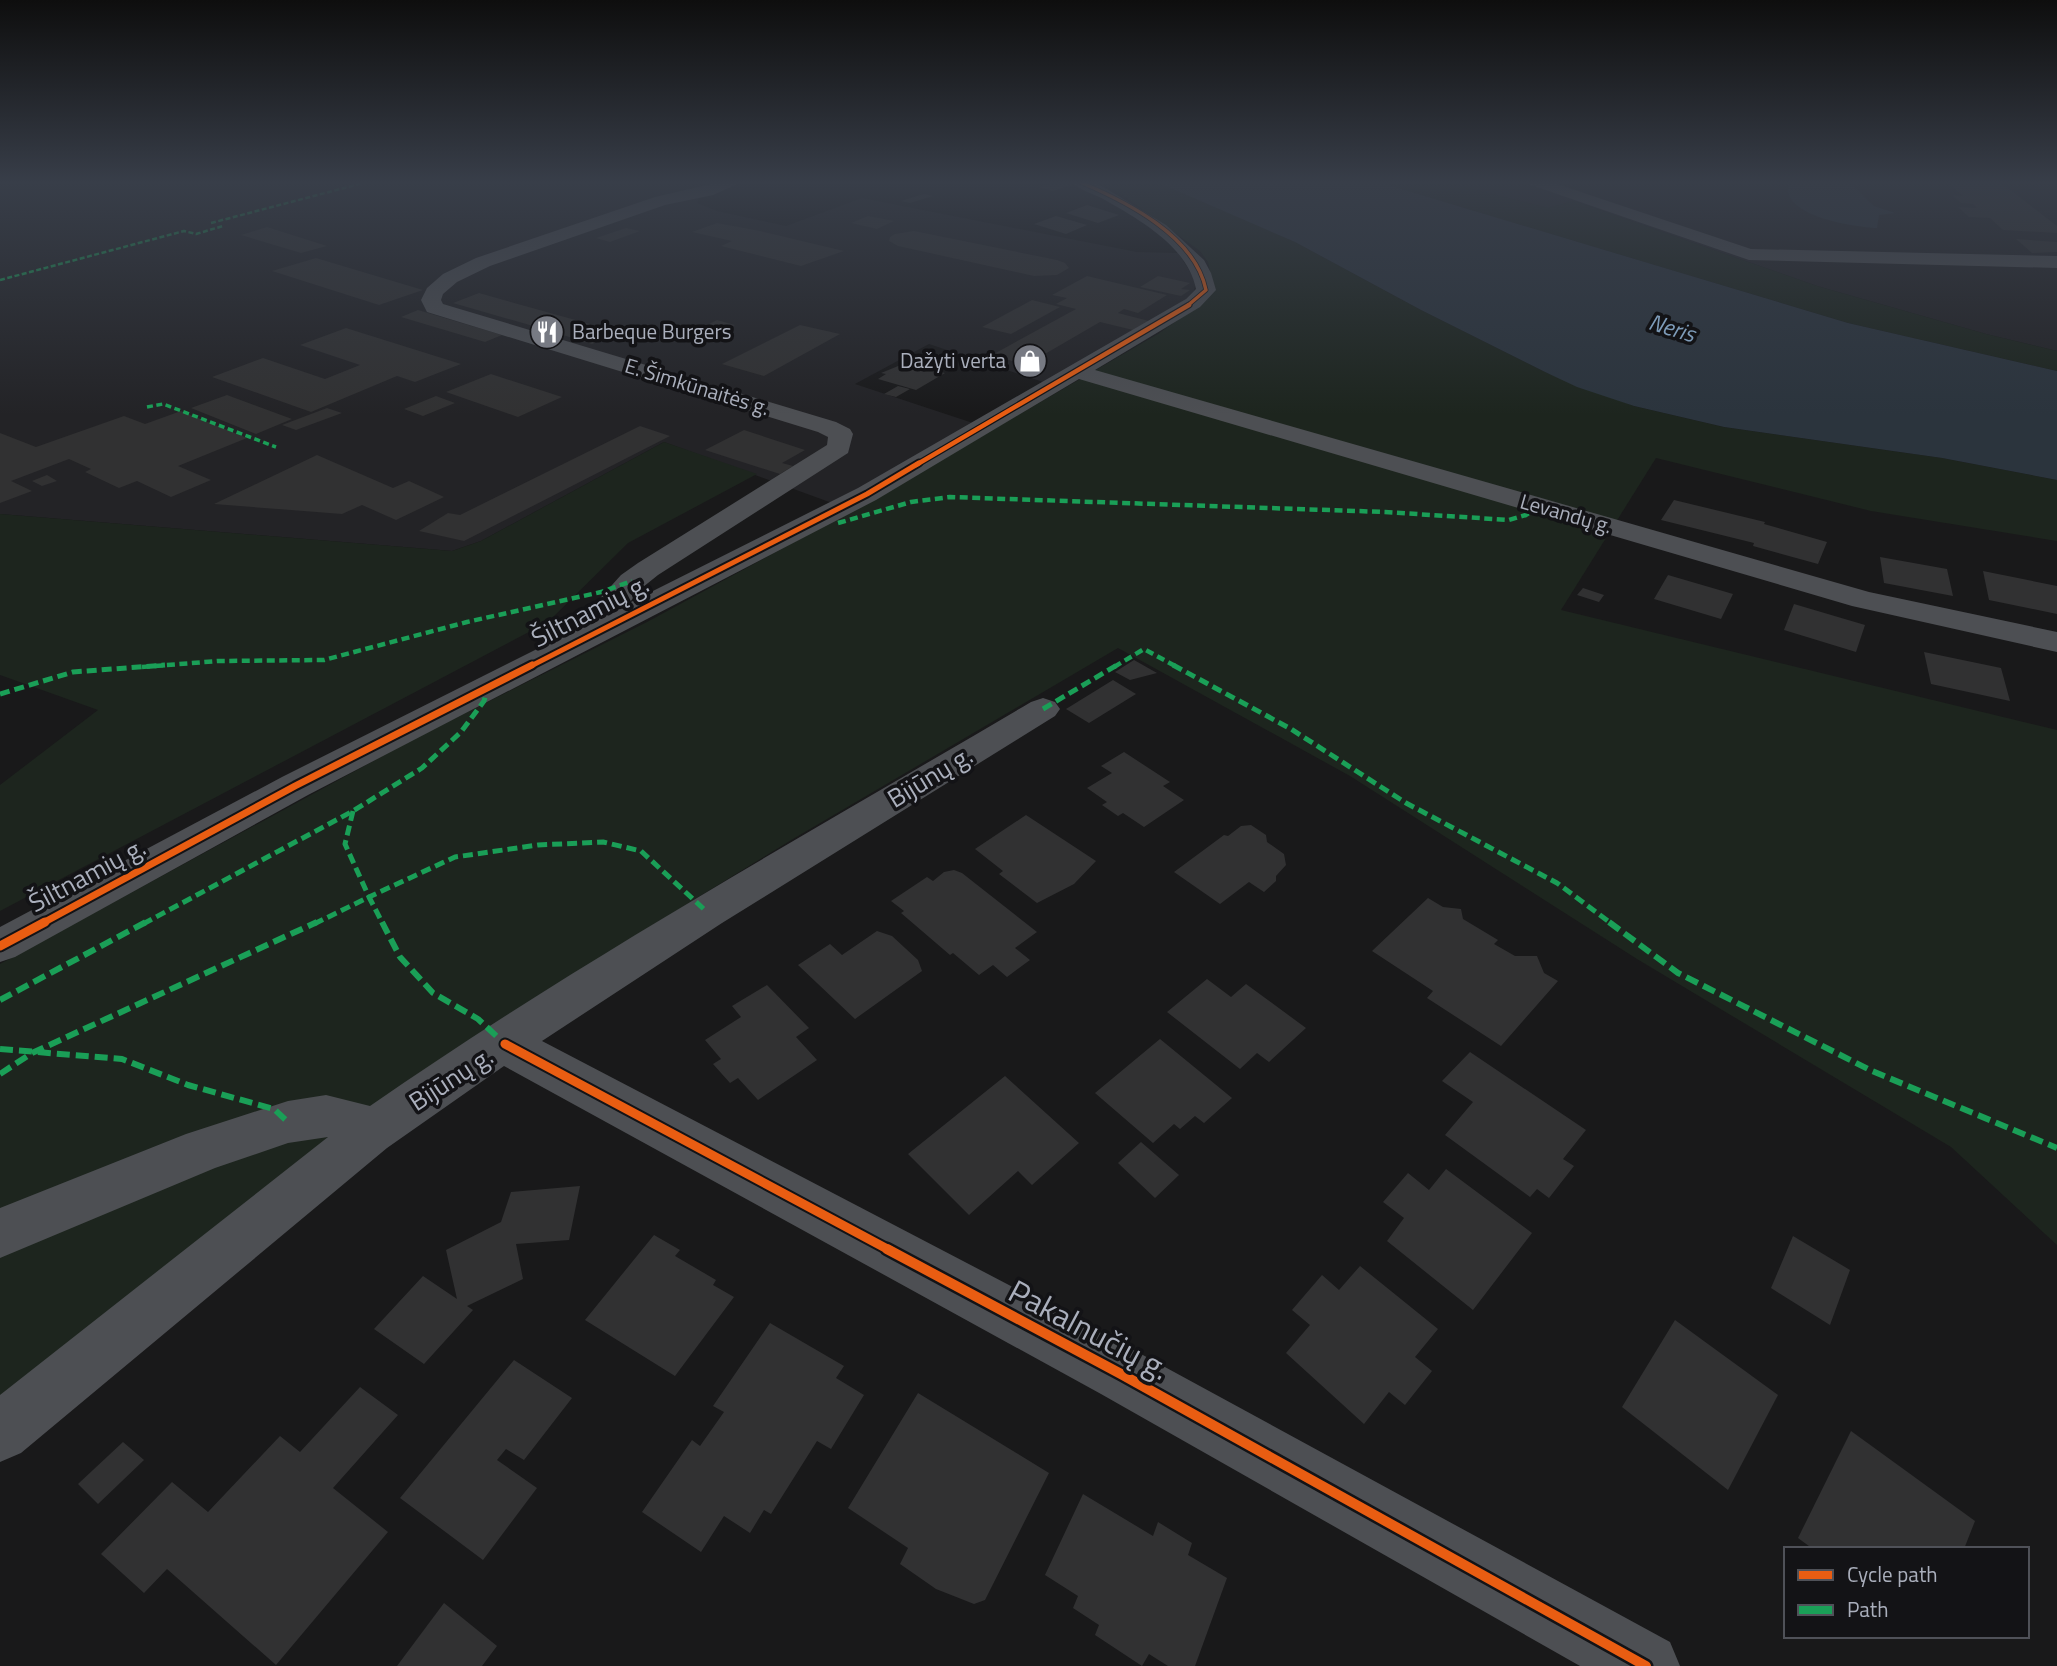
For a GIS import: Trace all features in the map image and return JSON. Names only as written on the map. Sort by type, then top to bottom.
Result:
[{"type":"street","name":"E. Šimkūnaitės g.","points":[[490,260],[450,278],[434,292],[431,300],[434,308],[801,418],[841,434],[839,448],[632,581],[580,639]]},
{"type":"street","name":"Šiltnamių g.","points":[[0,946],[283,793],[855,500],[1078,372],[1193,303],[1206,290],[1203,274],[1192,260]]},
{"type":"street","points":[[1970,260],[2057,262]]},
{"type":"street","name":"Levandų g.","points":[[1078,372],[1863,600],[2057,642]]},
{"type":"street","name":"Bijūnų g.","points":[[0,1432],[370,1133],[439,1084],[696,919],[1043,709]]},
{"type":"street","name":"Pakalnučių g.","points":[[505,1044],[1121,1374],[1646,1666]]},
{"type":"street","points":[[0,1233],[204,1150],[288,1122],[327,1116],[353,1121],[370,1133]]},
{"type":"shaded area","points":[[0,260],[1182,260],[1196,281],[1194,291],[1184,301],[1046,383],[929,344],[855,384],[976,424],[832,503],[664,442],[481,541],[452,551],[0,514]]},
{"type":"shaded area","points":[[1206,260],[1328,260],[1545,372],[1634,406],[1724,427],[1942,458],[2057,480],[2057,541],[1871,511],[1656,458],[1561,610],[2057,730],[2057,1245],[1951,1147],[1637,959],[1350,776],[1118,648],[793,839],[539,995],[0,1401],[0,964],[412,740],[647,622],[868,502],[1158,334],[1188,313],[1213,285]]},
{"type":"shaded area","points":[[1637,260],[1742,260],[1817,286],[1986,334],[2057,351],[2057,371],[1848,323]]},
{"type":"shaded area","points":[[1742,260],[2057,260],[2057,351],[1986,334],[1817,286]]},
{"type":"shaded area","points":[[664,442],[757,474],[628,543],[548,622],[0,911],[0,785],[98,710],[0,675],[0,514],[452,551],[481,541]]},
{"type":"water","name":"Neris","points":[[1328,260],[1637,260],[1848,323],[2057,371],[2057,480],[1942,458],[1724,427],[1634,406],[1577,387],[1421,310]]},
{"type":"building","points":[[310,260],[322,260],[423,290],[379,305],[272,271]]},
{"type":"building","points":[[776,260],[819,260],[801,266]]},
{"type":"building","points":[[960,260],[1056,260],[1065,263],[1069,268],[1057,275],[1034,276]]},
{"type":"building","points":[[1087,276],[1167,295],[1138,313],[1124,309],[1118,313],[1149,321],[1133,330],[1100,322],[1026,365],[992,355],[1076,309],[1056,304],[1067,298],[1052,295]]},
{"type":"building","points":[[1158,276],[1190,283],[1181,289],[1190,290],[1181,296],[1140,287]]},
{"type":"building","points":[[479,293],[619,332],[592,344],[563,335],[557,338],[534,331],[540,328],[453,303]]},
{"type":"building","points":[[1032,300],[1060,307],[1011,334],[982,327]]},
{"type":"building","points":[[418,310],[502,335],[485,342],[401,317]]},
{"type":"building","points":[[717,320],[735,325],[727,329],[709,324]]},
{"type":"building","points":[[800,325],[840,334],[764,376],[722,364]]},
{"type":"building","points":[[346,328],[461,364],[415,382],[397,376],[311,412],[212,377],[263,358],[325,379],[360,365],[300,345]]},
{"type":"building","points":[[908,362],[945,373],[916,390],[878,379],[886,374],[881,373]]},
{"type":"building","points":[[491,374],[562,397],[518,417],[446,392]]},
{"type":"building","points":[[898,386],[910,389],[896,397],[884,394]]},
{"type":"building","points":[[227,395],[292,419],[256,434],[191,408]]},
{"type":"building","points":[[436,396],[455,403],[423,416],[404,409]]},
{"type":"building","points":[[327,408],[342,413],[296,430],[282,425]]},
{"type":"building","points":[[181,411],[247,438],[178,466],[211,480],[171,497],[137,481],[119,488],[85,472],[91,469],[69,459],[11,481],[32,491],[0,503],[0,433],[36,447],[124,416],[145,424]]},
{"type":"building","points":[[640,426],[670,436],[464,541],[419,531],[448,513],[460,515]]},
{"type":"building","points":[[744,430],[805,450],[782,463],[793,466],[780,474],[705,450]]},
{"type":"building","points":[[317,455],[393,488],[409,481],[444,497],[396,520],[362,505],[342,514],[214,504]]},
{"type":"building","points":[[47,475],[57,481],[42,486],[32,481]]},
{"type":"building","points":[[1674,500],[1765,522],[1764,524],[1827,542],[1818,564],[1753,546],[1754,543],[1661,520]]},
{"type":"building","points":[[1880,557],[1947,569],[1953,596],[1884,583]]},
{"type":"building","points":[[1983,571],[2057,586],[2057,614],[1989,600]]},
{"type":"building","points":[[1668,575],[1733,594],[1721,619],[1654,599]]},
{"type":"building","points":[[1583,588],[1604,595],[1599,602],[1577,595]]},
{"type":"building","points":[[1794,604],[1865,625],[1856,652],[1784,630]]},
{"type":"building","points":[[1924,652],[2001,668],[2010,701],[1931,684]]},
{"type":"building","points":[[1134,660],[1157,673],[1130,680],[1115,672]]},
{"type":"building","points":[[1113,680],[1136,694],[1089,723],[1066,709]]},
{"type":"building","points":[[1124,752],[1170,782],[1163,786],[1184,800],[1144,827],[1123,813],[1118,816],[1102,805],[1107,802],[1087,788],[1112,773],[1101,766]]},
{"type":"building","points":[[1026,815],[1096,861],[1074,884],[1037,903],[999,874],[1003,871],[975,849]]},
{"type":"building","points":[[1251,825],[1266,835],[1267,842],[1284,854],[1286,865],[1276,876],[1276,881],[1264,892],[1249,882],[1220,904],[1174,872],[1224,835],[1228,836],[1241,826]]},
{"type":"building","points":[[954,870],[962,873],[1037,932],[1015,948],[1030,960],[1007,977],[993,965],[979,975],[953,953],[950,955],[901,913],[904,911],[891,901],[927,877],[933,881],[944,872]]},
{"type":"building","points":[[1428,898],[1443,907],[1461,909],[1463,919],[1498,940],[1494,944],[1515,956],[1537,956],[1544,973],[1558,981],[1501,1046],[1427,998],[1433,991],[1372,951]]},
{"type":"building","points":[[877,931],[892,936],[918,960],[922,971],[855,1019],[798,965],[830,944],[842,955]]},
{"type":"building","points":[[1207,979],[1231,997],[1246,984],[1306,1028],[1269,1062],[1257,1053],[1240,1069],[1167,1012]]},
{"type":"building","points":[[767,985],[809,1028],[796,1037],[817,1060],[758,1100],[738,1078],[730,1083],[713,1064],[721,1059],[705,1040],[741,1017],[732,1006]]},
{"type":"building","points":[[1160,1039],[1232,1098],[1204,1123],[1195,1116],[1180,1129],[1174,1124],[1153,1143],[1095,1093]]},
{"type":"building","points":[[1470,1052],[1586,1130],[1563,1159],[1574,1166],[1549,1198],[1537,1189],[1530,1197],[1445,1135],[1473,1102],[1442,1081]]},
{"type":"building","points":[[1005,1076],[1079,1143],[1032,1185],[1018,1171],[969,1215],[908,1154]]},
{"type":"building","points":[[1141,1142],[1179,1175],[1155,1198],[1118,1163]]},
{"type":"building","points":[[1446,1169],[1532,1233],[1473,1310],[1387,1241],[1404,1218],[1383,1202],[1408,1173],[1429,1190]]},
{"type":"building","points":[[580,1186],[569,1240],[516,1244],[523,1279],[467,1306],[473,1310],[424,1364],[374,1329],[423,1276],[457,1299],[446,1250],[501,1222],[511,1192]]},
{"type":"building","points":[[654,1235],[680,1250],[675,1256],[716,1280],[713,1285],[734,1297],[675,1376],[585,1320]]},
{"type":"building","points":[[1793,1236],[1850,1270],[1830,1325],[1771,1288]]},
{"type":"building","points":[[1360,1266],[1438,1329],[1415,1357],[1432,1371],[1405,1405],[1389,1392],[1364,1424],[1286,1353],[1310,1325],[1292,1310],[1322,1275],[1339,1290]]},
{"type":"building","points":[[1675,1320],[1778,1395],[1728,1490],[1622,1407]]},
{"type":"building","points":[[770,1323],[844,1366],[836,1378],[864,1395],[831,1449],[817,1441],[771,1514],[764,1510],[750,1533],[724,1516],[701,1552],[642,1512],[692,1440],[700,1446],[724,1412],[713,1406]]},
{"type":"building","points":[[514,1360],[572,1398],[524,1460],[506,1449],[497,1460],[537,1488],[483,1560],[400,1498]]},
{"type":"building","points":[[360,1387],[398,1415],[333,1488],[388,1532],[276,1665],[167,1569],[144,1593],[101,1554],[172,1482],[208,1512],[280,1436],[300,1452]]},
{"type":"building","points":[[918,1393],[1049,1473],[985,1600],[974,1604],[936,1589],[900,1564],[908,1548],[848,1508]]},
{"type":"building","points":[[1851,1431],[1975,1521],[1965,1547],[1810,1547],[1798,1538]]},
{"type":"building","points":[[123,1442],[144,1460],[98,1504],[78,1484]]},
{"type":"building","points":[[1083,1494],[1153,1536],[1158,1522],[1192,1543],[1188,1555],[1227,1578],[1195,1666],[1168,1666],[1149,1654],[1142,1666],[1095,1635],[1099,1625],[1073,1608],[1078,1596],[1045,1575]]},
{"type":"building","points":[[444,1603],[497,1646],[482,1666],[397,1666]]},
{"type":"marked path","points":[[0,280],[76,260]]},
{"type":"marked path","points":[[147,407],[163,404],[276,447]]},
{"type":"marked path","points":[[838,523],[911,502],[950,497],[1385,512],[1509,520],[1526,515],[1539,506]]},
{"type":"marked path","points":[[0,694],[73,672],[218,661],[324,660],[467,622],[601,592],[632,581]]},
{"type":"marked path","points":[[1043,709],[1144,649],[1291,729],[1406,803],[1557,883],[1678,973],[1872,1071],[2057,1148]]},
{"type":"marked path","points":[[0,1000],[353,811],[422,768],[461,732],[484,701],[488,687]]},
{"type":"marked path","points":[[353,811],[345,844],[369,897],[455,857],[538,845],[603,842],[641,851],[707,912]]},
{"type":"marked path","points":[[0,1074],[32,1053],[211,973],[369,897],[400,957],[433,993],[478,1019],[505,1044]]},
{"type":"marked path","points":[[0,1049],[122,1059],[188,1085],[274,1109],[288,1122]]},
{"type":"cycle path","points":[[0,946],[295,786],[867,494],[1193,303],[1206,290],[1199,267],[1194,260]]},
{"type":"cycle path","points":[[505,1044],[1121,1374],[1646,1666]]},
{"type":"place","name":"Barbeque Burgers","points":[[547,332]]},
{"type":"place","name":"Dažyti verta","points":[[1030,361]]}]
